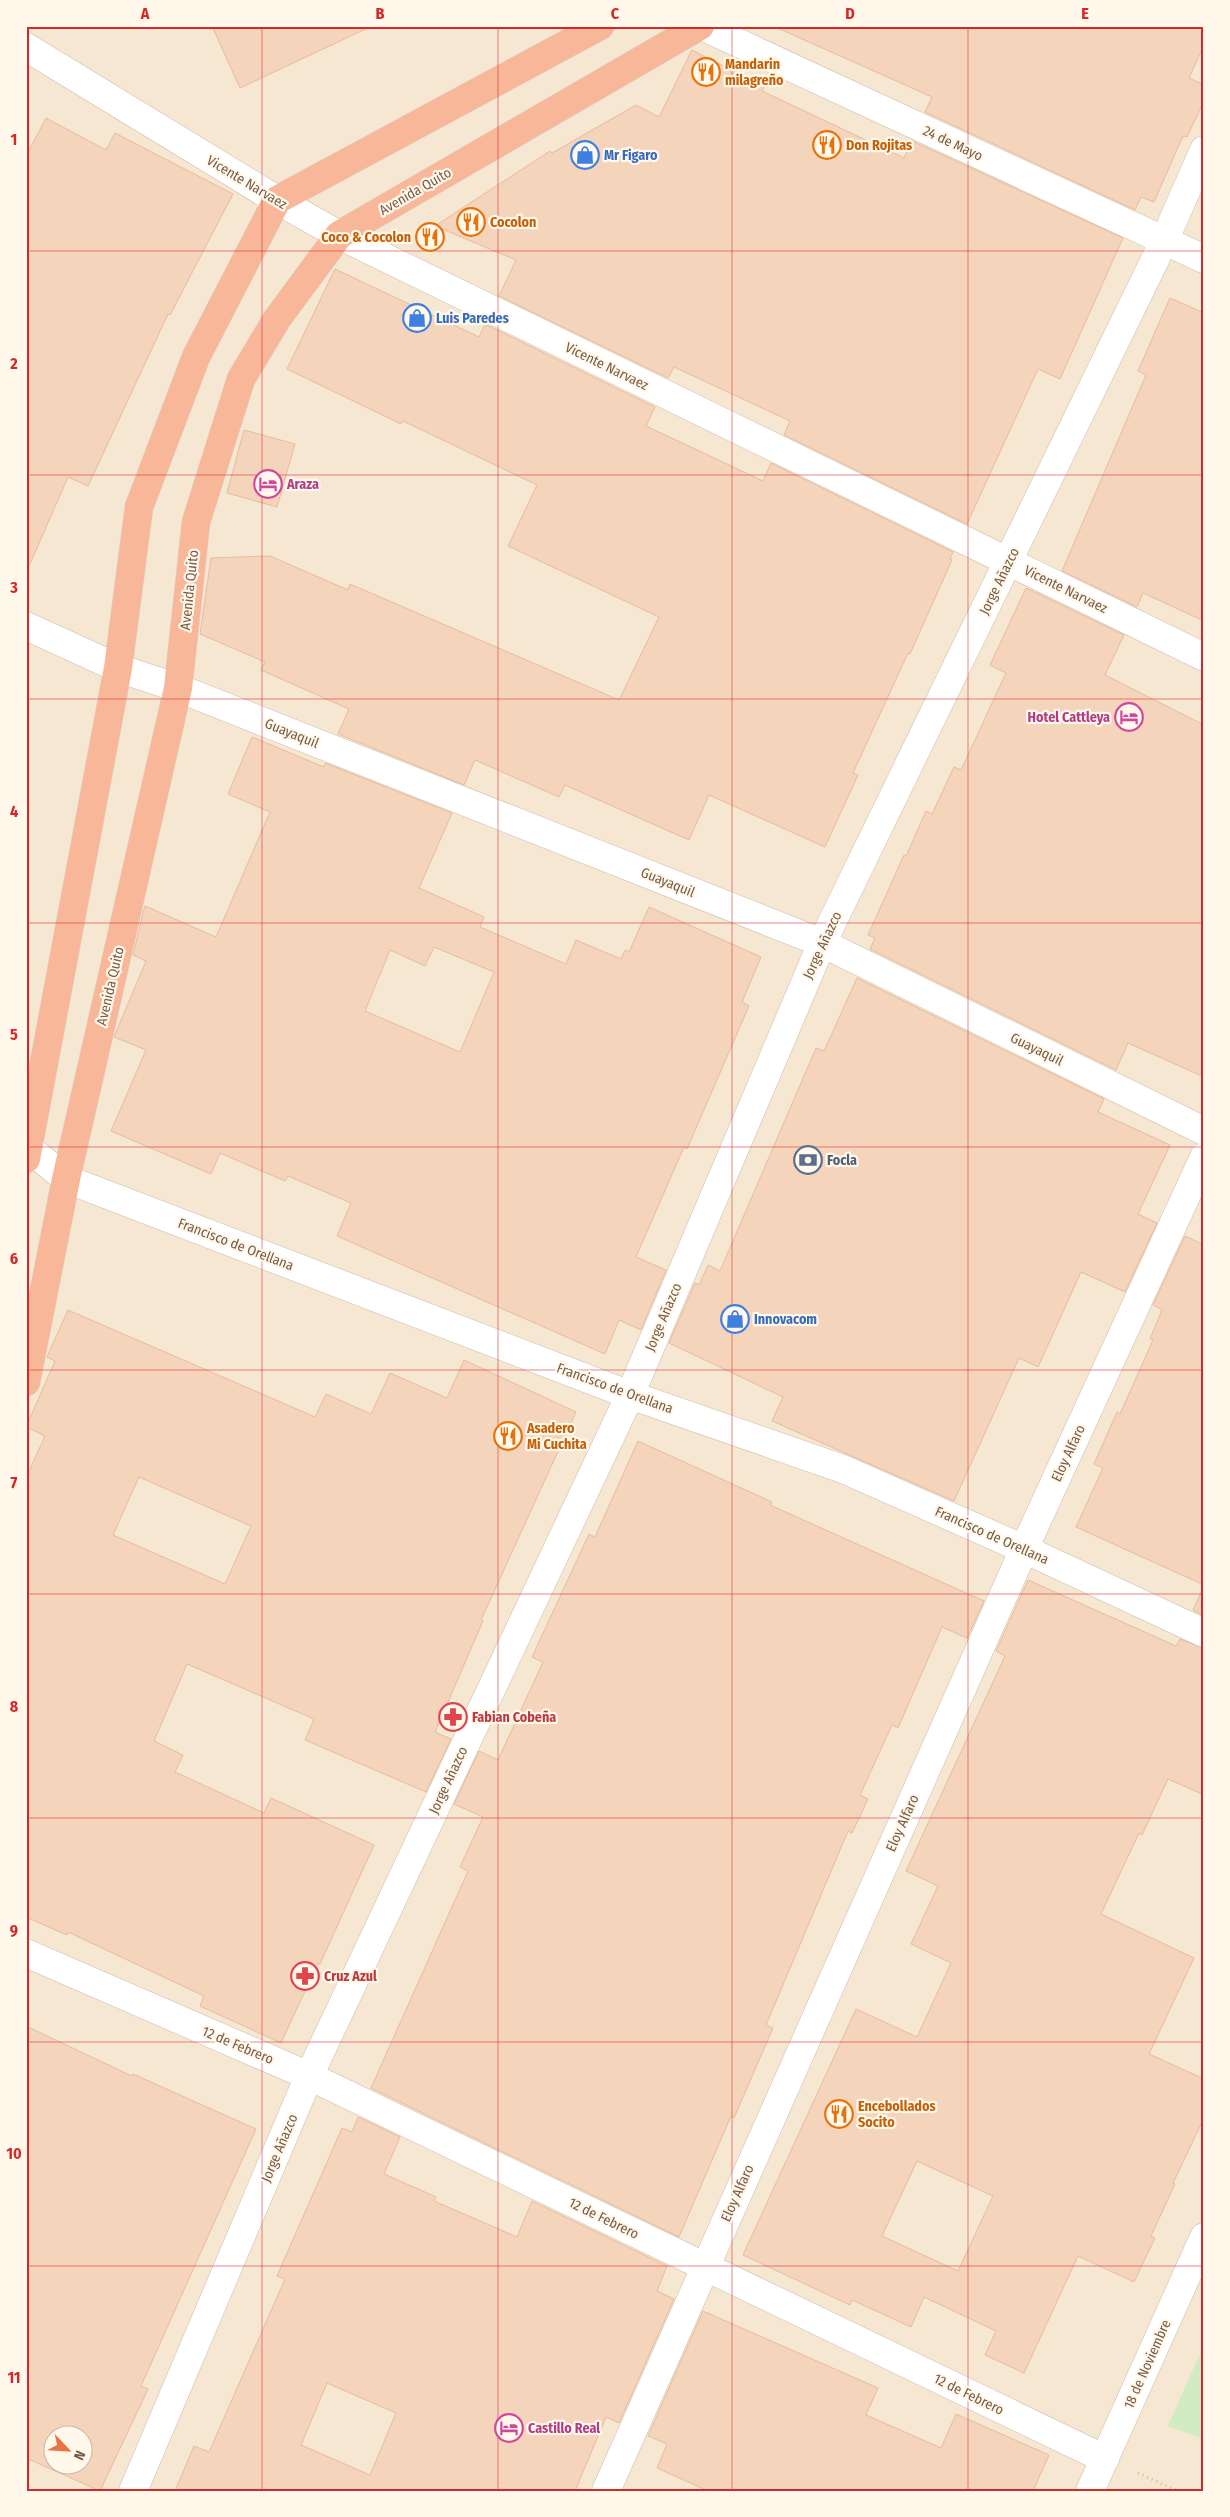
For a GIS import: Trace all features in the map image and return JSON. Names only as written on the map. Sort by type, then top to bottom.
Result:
[{"type":"highway","points":[[27,1151],[118,668],[139,507],[196,357],[276,200],[600,26]]},
{"type":"highway","name":"Avenida Quito","points":[[26,1382],[66,1179],[178,688],[196,522],[241,379],[277,319],[339,235],[701,26]]},
{"type":"street","name":"24 de Mayo","points":[[701,26],[1204,259]]},
{"type":"street","name":"Vicente Narvaez","points":[[26,46],[276,200],[339,235],[1204,657]]},
{"type":"street","name":"Jorge Añazco","points":[[133,2491],[309,2076],[630,1395],[822,943],[1164,241],[1204,150]]},
{"type":"street","name":"Guayaquil","points":[[26,626],[118,668],[178,688],[822,943],[1204,1131]]},
{"type":"street","name":"Francisco de Orellana","points":[[27,1151],[66,1179],[630,1395],[843,1470],[1024,1549],[1204,1633]]},
{"type":"street","name":"Eloy Alfaro","points":[[606,2491],[1024,1549],[1204,1157]]},
{"type":"street","name":"12 de Febrero","points":[[26,1953],[309,2076],[1105,2459]]},
{"type":"street","name":"18 de Noviembre","points":[[1090,2491],[1204,2237]]},
{"type":"path","points":[[1105,2459],[1178,2491]]},
{"type":"shaded area","points":[[26,26],[1204,26],[1204,2491],[26,2491]]},
{"type":"green space","points":[[1204,2345],[1204,2439],[1168,2426]]},
{"type":"building","points":[[212,26],[372,26],[240,88]]},
{"type":"building","points":[[773,26],[1204,26],[1204,45],[1189,78],[1204,85],[1204,101],[1187,137],[1183,136],[1154,202],[1141,197],[1135,210],[925,112],[932,97]]},
{"type":"building","points":[[692,50],[764,87],[762,91],[904,158],[912,141],[1123,238],[1060,379],[1038,369],[967,524],[784,435],[790,421],[674,367],[668,378],[499,296],[516,260],[435,226],[550,151],[552,153],[636,105],[659,117]]},
{"type":"building","points":[[46,118],[106,150],[115,133],[233,194],[170,315],[168,314],[88,486],[68,477],[26,573],[26,156]]},
{"type":"building","points":[[335,269],[479,337],[485,324],[655,407],[646,426],[763,481],[771,463],[953,552],[950,559],[952,560],[910,654],[908,653],[853,773],[858,775],[825,847],[709,795],[689,840],[565,785],[559,797],[475,760],[464,785],[338,734],[349,709],[261,670],[265,662],[200,634],[211,558],[270,556],[348,590],[350,584],[619,700],[659,617],[508,546],[537,485],[403,421],[401,424],[287,369]]},
{"type":"building","points":[[1170,298],[1204,313],[1204,621],[1143,593],[1137,607],[1062,571],[1146,375],[1138,371]]},
{"type":"building","points":[[244,430],[295,444],[277,507],[227,493]]},
{"type":"building","points":[[1026,588],[1124,635],[1105,675],[1204,725],[1204,1077],[1128,1043],[1116,1070],[870,949],[875,938],[868,935],[904,855],[906,856],[926,811],[932,814],[954,767],[961,770],[1006,673],[990,665]]},
{"type":"building","points":[[252,737],[324,767],[325,763],[452,813],[419,888],[484,917],[480,927],[566,964],[576,940],[621,959],[625,950],[629,952],[649,907],[761,957],[742,1002],[749,1006],[687,1149],[684,1147],[636,1257],[666,1270],[641,1330],[619,1320],[605,1354],[337,1236],[351,1203],[288,1176],[285,1181],[220,1153],[211,1174],[111,1131],[146,1050],[114,1037],[146,961],[133,955],[145,906],[216,937],[270,812],[228,794]],"holes":[[[434,947],[494,972],[460,1052],[365,1011],[390,950],[425,966]]]},
{"type":"building","points":[[857,978],[1104,1099],[1098,1112],[1170,1145],[1138,1214],[1157,1223],[1125,1292],[1081,1272],[1038,1367],[1019,1358],[954,1501],[772,1421],[783,1397],[669,1343],[695,1283],[699,1285],[708,1265],[720,1271],[816,1048],[824,1051]]},
{"type":"building","points":[[1185,1236],[1204,1245],[1204,1585],[1076,1527],[1103,1468],[1094,1464],[1117,1412],[1120,1414],[1153,1340],[1150,1339],[1162,1310],[1153,1305]]},
{"type":"building","points":[[68,1310],[315,1417],[326,1394],[371,1414],[390,1373],[447,1398],[464,1360],[576,1412],[481,1620],[483,1621],[435,1732],[451,1739],[426,1792],[305,1740],[314,1719],[187,1664],[154,1741],[183,1755],[175,1772],[264,1813],[271,1798],[374,1845],[320,1964],[318,1963],[281,2043],[200,2006],[204,1996],[68,1932],[67,1935],[26,1917],[26,1478],[45,1436],[26,1427],[55,1361],[47,1357]],"holes":[[[139,1477],[251,1526],[225,1584],[113,1535]]]},
{"type":"building","points":[[638,1441],[772,1502],[770,1505],[984,1601],[967,1638],[942,1627],[898,1728],[892,1725],[860,1795],[868,1799],[852,1833],[848,1831],[766,2025],[773,2028],[734,2118],[731,2116],[679,2237],[371,2088],[468,1871],[460,1867],[483,1817],[454,1804],[479,1751],[498,1760],[543,1662],[532,1657],[589,1534],[595,1537]]},
{"type":"building","points":[[1028,1580],[1176,1646],[1180,1639],[1204,1648],[1204,1795],[1168,1779],[1142,1835],[1139,1833],[1101,1914],[1194,1958],[1149,2054],[1204,2079],[1204,2118],[1173,2183],[1175,2184],[1151,2236],[1155,2238],[1134,2282],[1078,2256],[1024,2373],[985,2355],[996,2331],[924,2297],[911,2327],[852,2300],[850,2305],[743,2255],[856,2009],[917,2037],[951,1963],[911,1944],[938,1886],[906,1871],[1005,1656],[996,1651]],"holes":[[[917,2161],[993,2196],[958,2271],[882,2236]]]},
{"type":"building","points":[[1204,1586],[1204,1616],[1193,1610]]},
{"type":"building","points":[[26,2026],[132,2076],[133,2074],[256,2129],[141,2386],[148,2389],[100,2491],[62,2474],[92,2474],[92,2424],[42,2424],[42,2465],[26,2458]]},
{"type":"building","points":[[358,2117],[400,2137],[384,2174],[436,2197],[434,2201],[517,2237],[532,2201],[667,2266],[657,2291],[674,2299],[619,2423],[606,2417],[575,2491],[175,2491],[194,2446],[209,2452],[285,2279],[277,2276],[342,2128],[352,2132]],"holes":[[[327,2383],[396,2413],[370,2475],[301,2445]]]},
{"type":"building","points":[[703,2311],[878,2388],[866,2415],[941,2448],[956,2414],[1049,2455],[1033,2491],[708,2491],[657,2468],[667,2444],[648,2436]]},
{"type":"place","name":"Mandarin milagreño","points":[[706,72]]},
{"type":"place","name":"Don Rojitas","points":[[827,145]]},
{"type":"place","name":"Mr Figaro","points":[[585,155]]},
{"type":"place","name":"Cocolon","points":[[471,222]]},
{"type":"place","name":"Coco & Cocolon","points":[[430,237]]},
{"type":"place","name":"Luis Paredes","points":[[417,318]]},
{"type":"place","name":"Araza","points":[[268,484]]},
{"type":"place","name":"Hotel Cattleya","points":[[1129,717]]},
{"type":"place","name":"Focla","points":[[808,1160]]},
{"type":"place","name":"Innovacom","points":[[735,1319]]},
{"type":"place","name":"Asadero Mi Cuchita","points":[[508,1436]]},
{"type":"place","name":"Fabian Cobeña","points":[[453,1717]]},
{"type":"place","name":"Cruz Azul","points":[[305,1976]]},
{"type":"place","name":"Encebollados Socito","points":[[839,2114]]},
{"type":"place","name":"Castillo Real","points":[[509,2428]]}]
